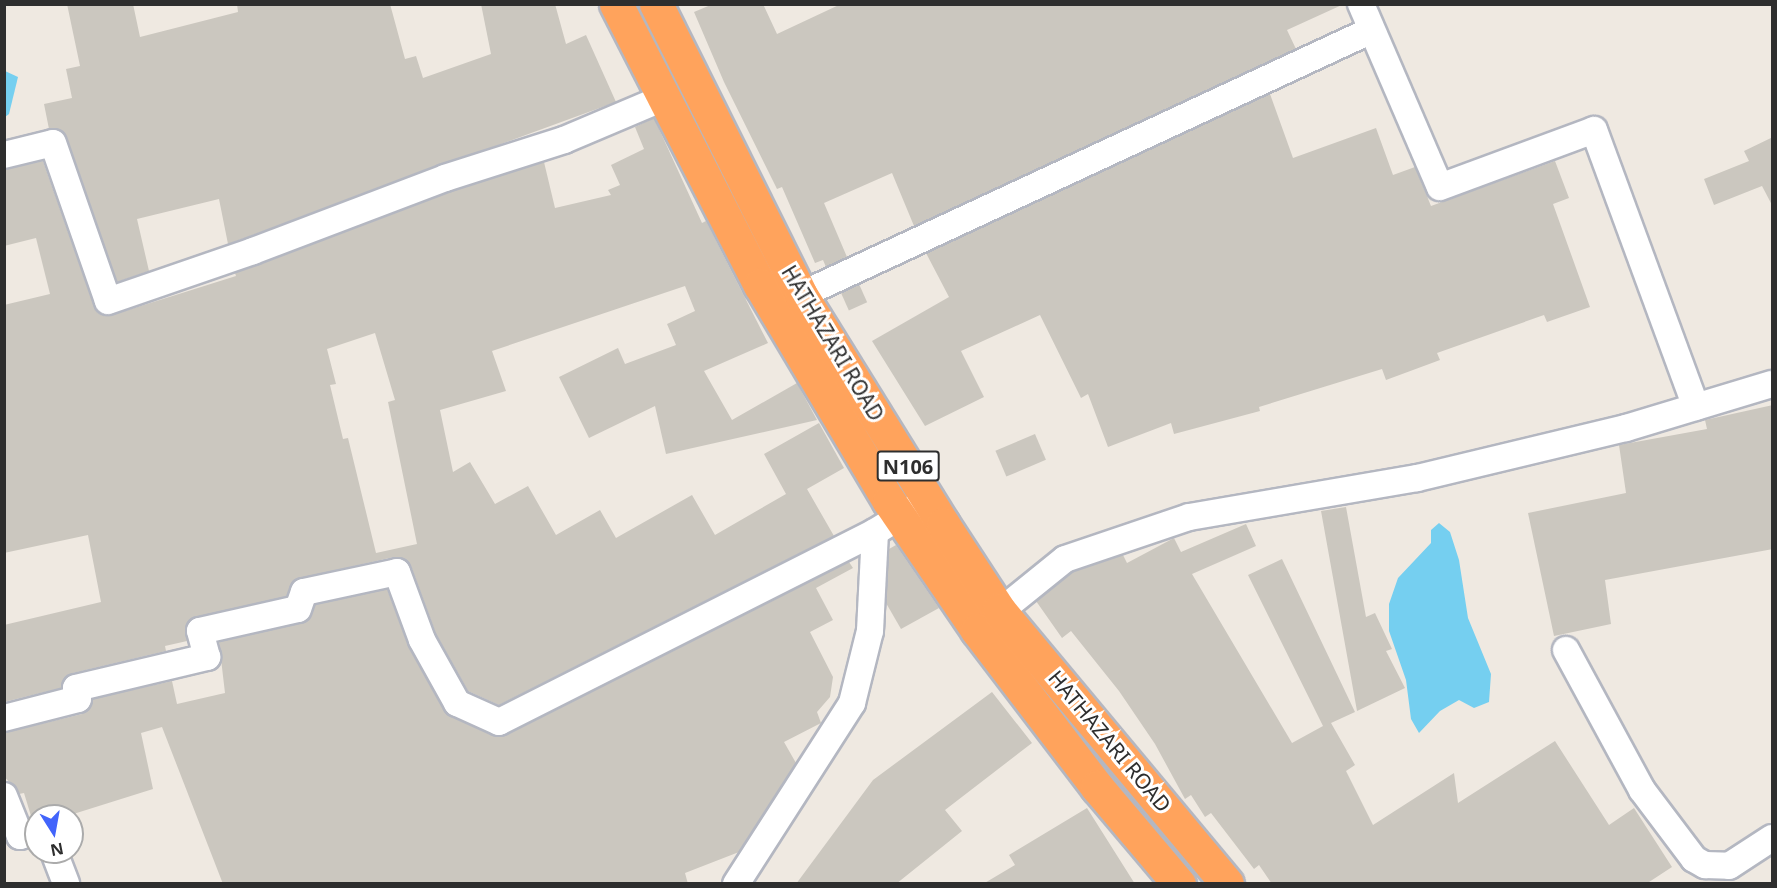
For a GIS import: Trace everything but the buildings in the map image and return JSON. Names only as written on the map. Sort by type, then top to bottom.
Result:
[{"type":"highway","name":"HATHAZARI ROAD","points":[[616,4],[666,97],[760,285],[888,525],[988,620],[1227,884]]},
{"type":"highway","name":"HATHAZARI ROAD","points":[[656,4],[801,295],[928,498],[988,620],[1097,788],[1179,884]]},
{"type":"street","points":[[1360,4],[1440,187],[1594,130],[1696,407]]},
{"type":"street","points":[[801,295],[1372,30]]},
{"type":"street","points":[[4,155],[53,143],[108,301],[253,251],[445,178],[564,140],[666,97]]},
{"type":"street","points":[[988,620],[1065,559],[1189,516],[1417,478],[1626,428],[1773,384]]},
{"type":"street","points":[[4,718],[78,699],[76,688],[207,657],[200,631],[298,609],[304,592],[397,572],[422,640],[457,703],[499,722],[888,525],[928,498]]},
{"type":"street","points":[[736,884],[852,703],[870,631],[888,525]]},
{"type":"street","points":[[1566,650],[1642,790],[1694,860],[1705,865],[1729,866],[1773,838]]},
{"type":"street","points":[[4,796],[20,836],[24,835]]},
{"type":"street","points":[[58,864],[66,884]]},
{"type":"water","points":[[5,71],[18,77],[9,114],[5,117]]},
{"type":"water","points":[[1439,523],[1450,532],[1459,560],[1468,618],[1491,674],[1489,702],[1474,708],[1459,700],[1440,711],[1419,733],[1411,719],[1406,680],[1389,631],[1389,604],[1398,578],[1431,543],[1431,530]]}]
